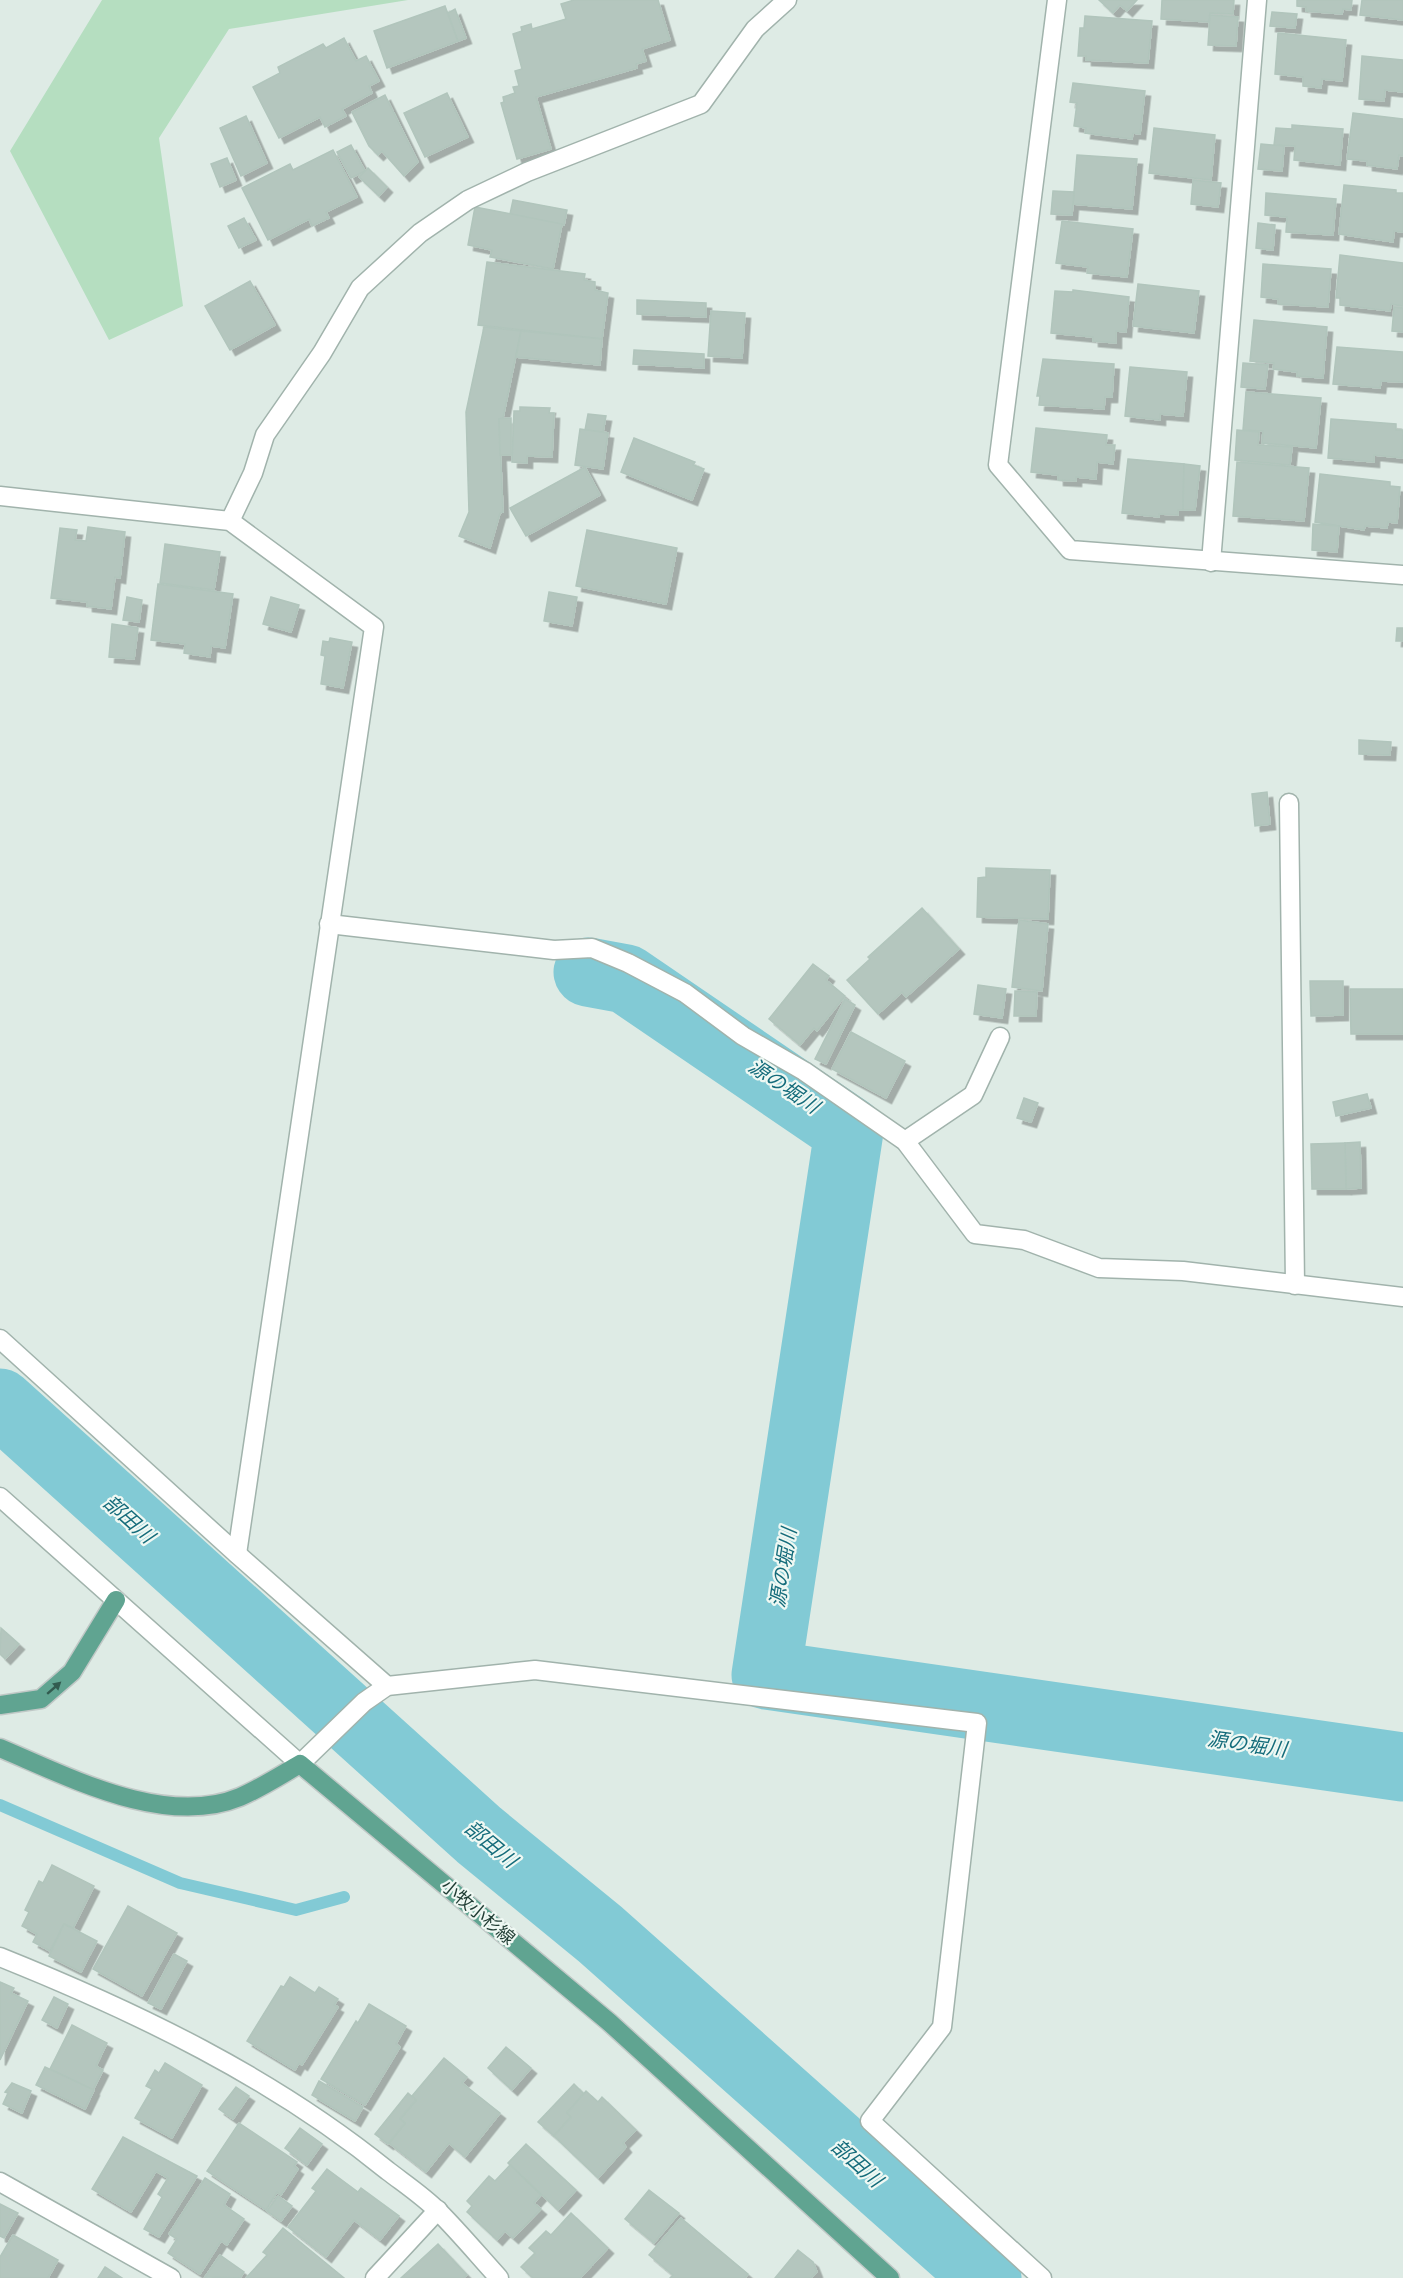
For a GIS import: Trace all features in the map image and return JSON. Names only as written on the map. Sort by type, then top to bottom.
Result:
[{"type":"main road","points":[[0,1705],[41,1699],[72,1672],[116,1600]]},
{"type":"main road","points":[[0,1748],[67,1776],[156,1806],[201,1806],[239,1797],[300,1764]]},
{"type":"main road","name":"小牧小杉線","points":[[300,1764],[609,2022],[890,2278]]},
{"type":"street","points":[[230,521],[253,473],[265,435],[322,353],[360,288],[420,233],[468,200],[527,172],[701,104],[755,29],[788,0]]},
{"type":"street","points":[[1057,0],[998,465],[1070,550],[1403,575]]},
{"type":"street","points":[[1211,562],[1257,0]]},
{"type":"street","points":[[0,496],[230,521],[374,627],[237,1554]]},
{"type":"street","points":[[1289,803],[1295,1285]]},
{"type":"street","points":[[329,924],[554,950],[592,948],[628,963],[685,993],[743,1036],[804,1071],[905,1141],[975,1234],[1024,1240],[1099,1268],[1183,1271],[1403,1297]]},
{"type":"street","points":[[905,1141],[972,1095],[1000,1037]]},
{"type":"street","points":[[0,1339],[237,1554],[387,1686]]},
{"type":"street","points":[[0,1497],[300,1764],[364,1702],[387,1686],[535,1670],[977,1723],[942,2027],[870,2121],[1042,2278]]},
{"type":"street","points":[[0,1957],[87,1993],[224,2061],[303,2108],[360,2148],[438,2211],[499,2278]]},
{"type":"street","points":[[0,2182],[171,2278]]},
{"type":"street","points":[[375,2278],[438,2211]]},
{"type":"green space","points":[[102,0],[408,0],[229,29],[159,138],[183,306],[109,340],[10,151]]},
{"type":"building","points":[[574,0],[658,0],[670,40],[642,49],[646,61],[636,64],[637,68],[536,97],[551,149],[517,159],[501,103],[504,102],[503,97],[515,93],[513,87],[519,86],[515,71],[522,69],[513,34],[522,31],[521,27],[531,24],[532,29],[566,19],[561,4]]},
{"type":"building","points":[[1099,0],[1137,0],[1127,11],[1120,5],[1113,13]]},
{"type":"building","points":[[1162,0],[1234,0],[1233,14],[1210,13],[1209,22],[1161,19]]},
{"type":"building","points":[[1297,0],[1352,0],[1351,10],[1343,9],[1342,14],[1306,11],[1306,7],[1297,6]]},
{"type":"building","points":[[1362,0],[1403,0],[1403,20],[1360,15]]},
{"type":"building","points":[[445,6],[458,41],[387,68],[374,31]]},
{"type":"building","points":[[455,9],[466,38],[458,41],[448,13]]},
{"type":"building","points":[[1272,12],[1297,14],[1295,28],[1270,26]]},
{"type":"building","points":[[1210,15],[1238,17],[1236,46],[1208,45]]},
{"type":"building","points":[[1085,16],[1152,21],[1148,63],[1086,60],[1086,56],[1078,56],[1080,28],[1084,28]]},
{"type":"building","points":[[1278,33],[1346,40],[1342,81],[1322,79],[1321,88],[1303,86],[1303,77],[1275,74]]},
{"type":"building","points":[[344,38],[356,61],[366,56],[379,81],[369,86],[372,93],[342,109],[346,116],[325,127],[320,117],[279,138],[253,87],[280,73],[278,67],[323,44],[326,48]]},
{"type":"building","points":[[1362,56],[1403,60],[1403,92],[1385,90],[1384,101],[1359,99]]},
{"type":"building","points":[[1073,83],[1145,91],[1140,134],[1133,133],[1132,139],[1085,133],[1086,128],[1074,126],[1077,103],[1070,102]]},
{"type":"building","points":[[447,93],[468,137],[425,157],[404,113]]},
{"type":"building","points":[[385,95],[418,162],[404,176],[382,151],[378,155],[369,146],[352,112]]},
{"type":"building","points":[[1353,113],[1403,119],[1403,156],[1399,155],[1397,169],[1367,165],[1367,161],[1347,159]]},
{"type":"building","points":[[246,116],[267,163],[241,176],[220,128]]},
{"type":"building","points":[[1292,125],[1343,129],[1340,165],[1294,160],[1295,146],[1274,145],[1276,128],[1292,129]]},
{"type":"building","points":[[1154,128],[1215,135],[1211,180],[1149,173]]},
{"type":"building","points":[[1261,144],[1284,146],[1282,171],[1258,169]]},
{"type":"building","points":[[351,145],[365,171],[351,178],[337,152]]},
{"type":"building","points":[[333,150],[357,197],[326,212],[329,218],[312,226],[309,219],[268,240],[242,188],[290,164],[293,170]]},
{"type":"building","points":[[1077,155],[1137,159],[1132,209],[1073,204]]},
{"type":"building","points":[[227,158],[236,180],[220,187],[211,164]]},
{"type":"building","points":[[368,168],[387,187],[379,196],[359,177]]},
{"type":"building","points":[[1193,180],[1221,183],[1218,207],[1191,204]]},
{"type":"building","points":[[1344,185],[1396,190],[1396,193],[1403,193],[1403,232],[1394,231],[1393,242],[1339,234]]},
{"type":"building","points":[[1053,191],[1074,192],[1072,215],[1051,214]]},
{"type":"building","points":[[1266,193],[1336,199],[1333,235],[1286,232],[1287,217],[1265,215]]},
{"type":"building","points":[[513,200],[567,210],[564,225],[510,214]]},
{"type":"building","points":[[475,207],[562,224],[553,269],[490,257],[492,250],[468,245]]},
{"type":"building","points":[[244,218],[256,240],[239,248],[228,226]]},
{"type":"building","points":[[1062,221],[1133,229],[1127,277],[1087,273],[1088,267],[1056,263]]},
{"type":"building","points":[[1258,223],[1275,225],[1273,250],[1256,248]]},
{"type":"building","points":[[1340,255],[1403,263],[1403,306],[1391,304],[1390,311],[1340,305],[1340,298],[1336,298]]},
{"type":"building","points":[[487,262],[585,274],[584,280],[595,282],[595,290],[608,293],[602,339],[478,325]]},
{"type":"building","points":[[1263,264],[1331,269],[1328,307],[1278,304],[1278,299],[1261,297]]},
{"type":"building","points":[[250,281],[275,325],[230,350],[205,306]]},
{"type":"building","points":[[1138,284],[1199,291],[1194,333],[1133,326]]},
{"type":"building","points":[[1073,290],[1129,297],[1126,332],[1116,331],[1116,343],[1093,341],[1093,337],[1051,333],[1055,291],[1073,292]]},
{"type":"building","points":[[637,300],[706,303],[706,317],[637,314]]},
{"type":"building","points":[[1394,307],[1403,308],[1403,332],[1392,331]]},
{"type":"building","points":[[711,311],[745,313],[742,358],[708,356]]},
{"type":"building","points":[[1254,320],[1327,327],[1323,378],[1297,376],[1297,372],[1273,369],[1274,363],[1250,361]]},
{"type":"building","points":[[484,327],[521,331],[503,418],[499,419],[503,512],[500,513],[490,548],[459,536],[469,512],[466,412]]},
{"type":"building","points":[[521,331],[602,339],[600,365],[516,357]]},
{"type":"building","points":[[1337,347],[1403,352],[1403,382],[1381,381],[1380,388],[1333,384]]},
{"type":"building","points":[[634,350],[704,354],[704,368],[633,364]]},
{"type":"building","points":[[1043,359],[1114,364],[1112,397],[1105,397],[1104,409],[1039,405],[1040,396],[1037,396]]},
{"type":"building","points":[[1243,363],[1268,365],[1265,389],[1241,387]]},
{"type":"building","points":[[1130,367],[1187,372],[1183,416],[1160,414],[1160,420],[1125,416]]},
{"type":"building","points":[[1246,392],[1321,398],[1316,448],[1262,443],[1263,431],[1243,430]]},
{"type":"building","points":[[520,407],[550,408],[549,413],[554,413],[552,457],[527,456],[527,463],[512,462],[514,411],[520,411]]},
{"type":"building","points":[[588,414],[606,416],[603,432],[585,430]]},
{"type":"building","points":[[511,418],[511,455],[500,455],[499,419]]},
{"type":"building","points":[[1331,419],[1396,424],[1396,430],[1403,430],[1402,458],[1374,455],[1374,462],[1328,458]]},
{"type":"building","points":[[1036,428],[1107,435],[1106,445],[1115,445],[1113,464],[1097,462],[1096,479],[1076,477],[1076,481],[1058,480],[1058,475],[1031,472]]},
{"type":"building","points":[[580,429],[608,433],[603,469],[575,465]]},
{"type":"building","points":[[1237,430],[1259,432],[1258,445],[1292,447],[1290,465],[1235,460]]},
{"type":"building","points":[[634,438],[695,462],[693,465],[704,469],[692,500],[621,472]]},
{"type":"building","points":[[1128,459],[1184,464],[1183,510],[1178,510],[1178,515],[1159,514],[1159,517],[1122,513]]},
{"type":"building","points":[[1237,462],[1309,468],[1304,521],[1233,516]]},
{"type":"building","points":[[1184,464],[1200,466],[1195,510],[1183,510]]},
{"type":"building","points":[[585,467],[600,495],[526,536],[510,508]]},
{"type":"building","points":[[1320,474],[1390,482],[1390,486],[1400,487],[1397,523],[1388,522],[1387,528],[1365,526],[1364,530],[1315,522]]},
{"type":"building","points":[[1313,524],[1339,526],[1337,552],[1312,550]]},
{"type":"building","points":[[88,527],[125,532],[120,578],[115,577],[111,609],[87,606],[87,602],[51,598],[60,528],[77,530],[75,540],[86,541]]},
{"type":"building","points":[[587,530],[677,548],[666,604],[576,586]]},
{"type":"building","points":[[165,544],[220,552],[214,590],[160,583]]},
{"type":"building","points":[[158,584],[233,594],[225,648],[211,646],[210,657],[184,653],[185,644],[151,640]]},
{"type":"building","points":[[549,592],[577,597],[572,626],[544,621]]},
{"type":"building","points":[[127,597],[142,600],[139,622],[123,620]]},
{"type":"building","points":[[271,597],[299,605],[291,632],[263,624]]},
{"type":"building","points":[[112,624],[138,628],[134,659],[109,657]]},
{"type":"building","points":[[1397,628],[1403,628],[1403,641],[1396,641]]},
{"type":"building","points":[[330,638],[352,642],[343,688],[321,684],[325,656],[321,655],[323,641],[329,642]]},
{"type":"building","points":[[1359,740],[1391,742],[1390,755],[1359,754]]},
{"type":"building","points":[[1267,792],[1270,824],[1255,826],[1252,794]]},
{"type":"building","points":[[986,868],[1050,870],[1048,919],[977,917],[978,878],[986,877]]},
{"type":"building","points":[[922,908],[959,949],[906,997],[902,992],[878,1014],[847,980],[870,959],[868,957]]},
{"type":"building","points":[[1019,920],[1048,924],[1042,991],[1012,987]]},
{"type":"building","points":[[813,964],[829,976],[826,980],[845,996],[817,1031],[814,1028],[800,1045],[769,1019]]},
{"type":"building","points":[[1310,981],[1343,981],[1343,1015],[1311,1016]]},
{"type":"building","points":[[978,985],[1006,989],[1002,1018],[974,1014]]},
{"type":"building","points":[[1350,989],[1403,989],[1403,1034],[1351,1034]]},
{"type":"building","points":[[1015,991],[1037,992],[1036,1016],[1014,1016]]},
{"type":"building","points":[[845,999],[855,1005],[826,1064],[815,1059]]},
{"type":"building","points":[[851,1032],[905,1061],[886,1098],[832,1069]]},
{"type":"building","points":[[1367,1094],[1371,1108],[1336,1116],[1333,1102]]},
{"type":"building","points":[[1024,1098],[1038,1103],[1031,1122],[1017,1118]]},
{"type":"building","points":[[1360,1142],[1361,1188],[1346,1189],[1345,1143]]},
{"type":"building","points":[[1345,1143],[1346,1189],[1312,1189],[1311,1144]]},
{"type":"building","points":[[1,1628],[19,1644],[5,1659],[0,1654]]},
{"type":"building","points":[[52,1865],[94,1886],[73,1928],[64,1924],[50,1951],[33,1942],[37,1934],[22,1926],[29,1912],[25,1910],[39,1881],[43,1883]]},
{"type":"building","points":[[128,1906],[177,1933],[142,1996],[93,1969]]},
{"type":"building","points":[[64,1924],[97,1941],[81,1972],[49,1956]]},
{"type":"building","points":[[174,1954],[187,1961],[161,2009],[148,2003]]},
{"type":"building","points":[[290,1977],[315,1993],[319,1987],[338,1999],[334,2005],[338,2007],[302,2065],[299,2063],[295,2070],[247,2041],[281,1986],[284,1987]]},
{"type":"building","points":[[0,1982],[14,1988],[11,1993],[28,2001],[0,2060]]},
{"type":"building","points":[[54,1997],[68,2004],[57,2028],[42,2020]]},
{"type":"building","points":[[369,2004],[406,2026],[396,2044],[400,2047],[365,2105],[321,2079]]},
{"type":"building","points":[[72,2025],[107,2043],[96,2066],[103,2070],[93,2090],[50,2069]]},
{"type":"building","points":[[506,2047],[531,2068],[512,2090],[488,2068]]},
{"type":"building","points":[[444,2058],[467,2077],[462,2083],[500,2113],[465,2157],[449,2143],[426,2172],[389,2143],[405,2123],[400,2119],[416,2100],[412,2096]]},
{"type":"building","points":[[165,2063],[202,2085],[172,2138],[135,2118],[152,2089],[146,2086],[155,2070],[159,2073]]},
{"type":"building","points":[[45,2067],[94,2090],[85,2109],[36,2085]]},
{"type":"building","points":[[319,2081],[363,2107],[355,2121],[312,2095]]},
{"type":"building","points":[[12,2083],[31,2091],[22,2113],[3,2104],[8,2093],[5,2092]]},
{"type":"building","points":[[574,2084],[584,2094],[567,2113],[571,2117],[554,2136],[538,2122]]},
{"type":"building","points":[[236,2087],[249,2096],[233,2119],[219,2109]]},
{"type":"building","points":[[586,2091],[598,2102],[602,2097],[636,2130],[623,2143],[626,2147],[598,2178],[554,2136],[571,2117],[567,2113]]},
{"type":"building","points":[[408,2093],[416,2100],[400,2119],[405,2123],[388,2144],[375,2134]]},
{"type":"building","points":[[239,2123],[297,2162],[294,2166],[298,2169],[281,2195],[277,2192],[266,2210],[207,2171]]},
{"type":"building","points":[[300,2128],[322,2144],[307,2165],[285,2148]]},
{"type":"building","points":[[123,2137],[197,2176],[159,2237],[144,2229],[162,2197],[158,2194],[168,2178],[156,2171],[131,2212],[92,2189]]},
{"type":"building","points":[[526,2144],[576,2190],[558,2210],[508,2163]]},
{"type":"building","points":[[510,2165],[541,2195],[534,2203],[541,2209],[513,2238],[505,2231],[497,2240],[467,2212],[472,2206],[467,2201],[489,2176],[495,2181]]},
{"type":"building","points":[[327,2169],[358,2192],[361,2188],[399,2216],[380,2240],[354,2220],[326,2257],[288,2227],[316,2191],[312,2188]]},
{"type":"building","points":[[205,2178],[230,2194],[224,2205],[244,2219],[227,2245],[221,2241],[200,2274],[168,2253],[177,2239],[169,2234]]},
{"type":"building","points":[[649,2190],[679,2213],[654,2243],[625,2219]]},
{"type":"building","points":[[278,2196],[292,2206],[281,2221],[267,2211]]},
{"type":"building","points":[[0,2204],[18,2213],[4,2238],[0,2236]]},
{"type":"building","points":[[571,2213],[608,2248],[580,2278],[533,2278],[521,2267],[535,2253],[529,2248],[546,2231],[551,2235]]},
{"type":"building","points":[[681,2218],[748,2274],[745,2278],[670,2278],[673,2275],[649,2255]]},
{"type":"building","points":[[283,2228],[344,2278],[246,2278],[267,2255],[263,2252]]},
{"type":"building","points":[[13,2235],[58,2260],[48,2278],[0,2278],[0,2257]]},
{"type":"building","points":[[438,2244],[467,2275],[463,2278],[401,2278]]},
{"type":"building","points":[[798,2250],[813,2262],[817,2272],[811,2278],[775,2278]]},
{"type":"building","points":[[220,2255],[244,2272],[240,2278],[205,2277]]},
{"type":"building","points":[[105,2267],[122,2278],[98,2278]]},
{"type":"waterway","name":"源の堀川","points":[[588,972],[626,979],[849,1131],[766,1675],[1403,1767]]},
{"type":"waterway","name":"部田川","points":[[0,1403],[479,1835],[600,1934],[987,2278]]},
{"type":"waterway","points":[[0,1805],[180,1883],[296,1910],[344,1897]]}]
